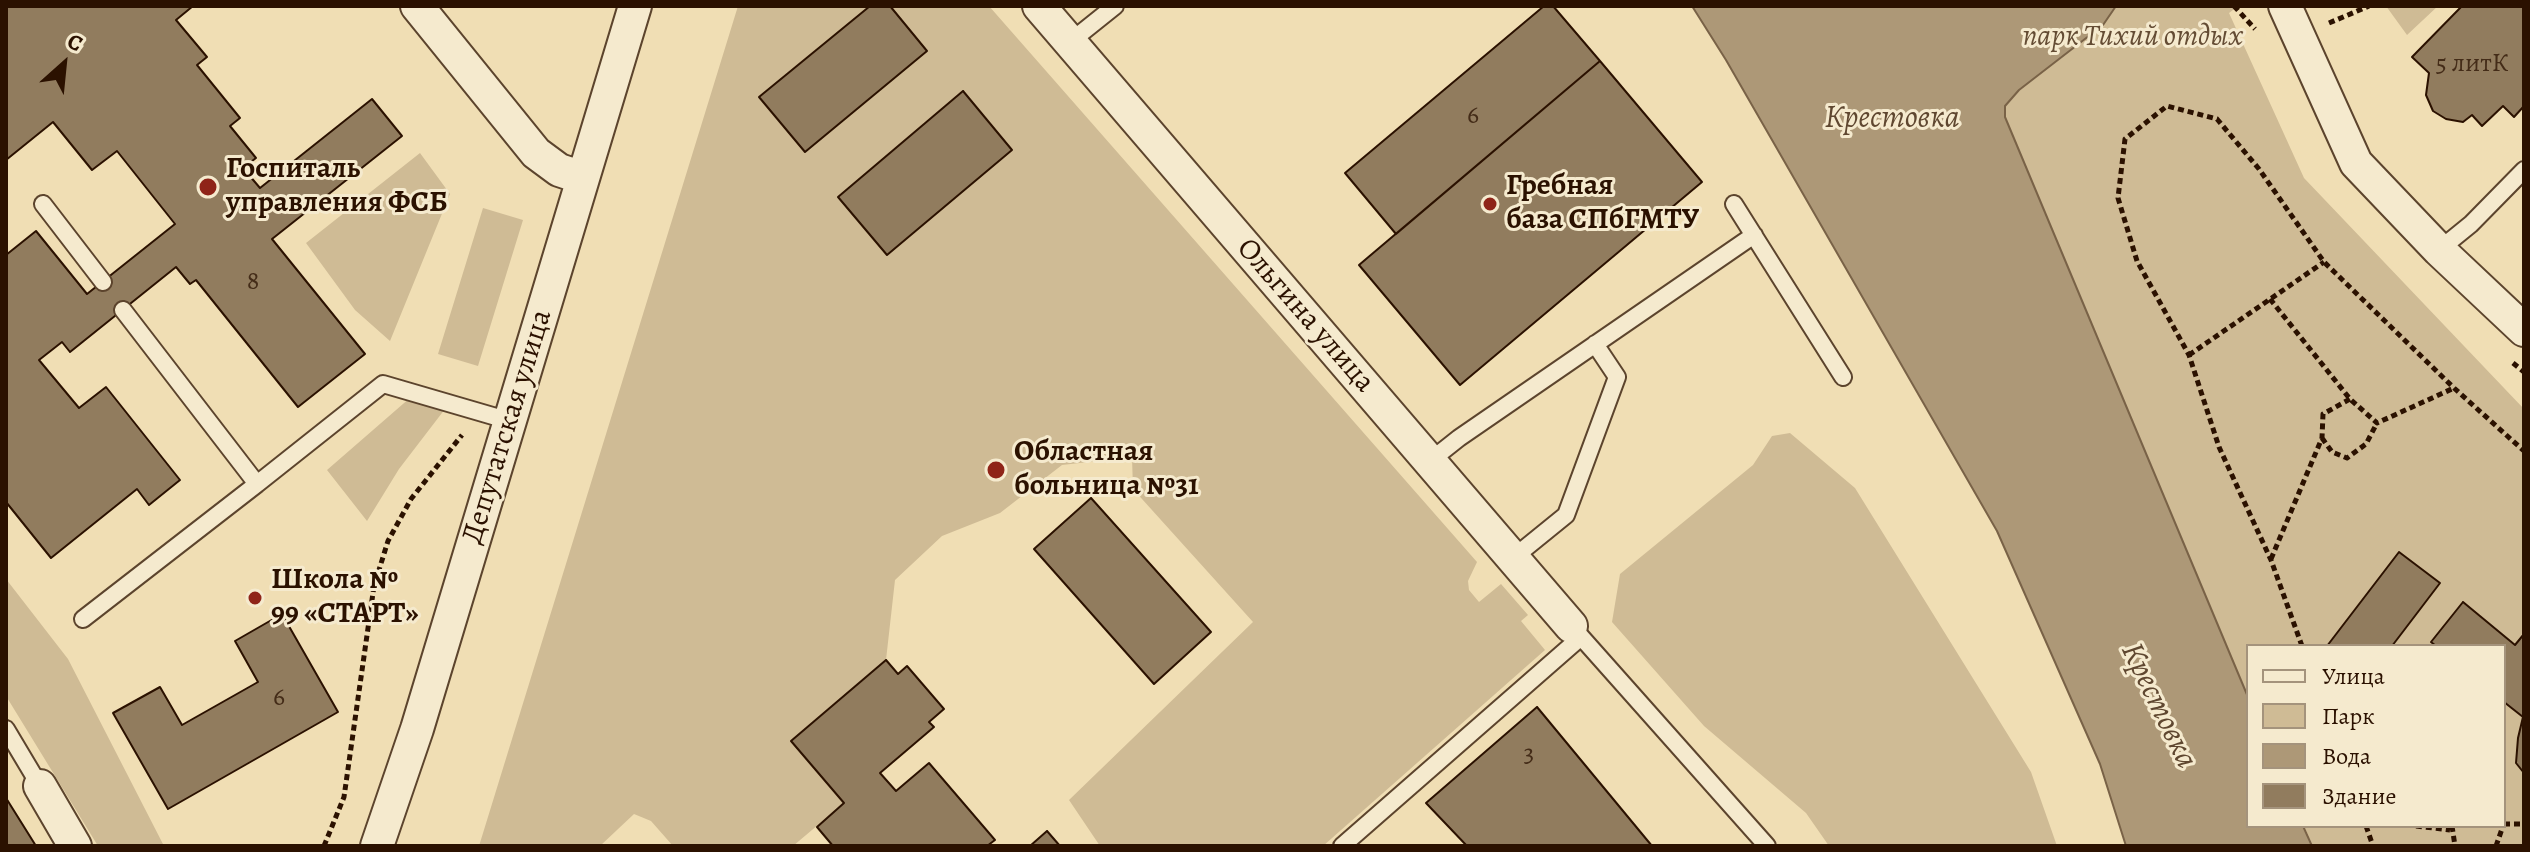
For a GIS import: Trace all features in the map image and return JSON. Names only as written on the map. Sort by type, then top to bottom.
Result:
[{"type":"street","points":[[417,6],[536,153],[559,170],[583,178]]},
{"type":"street","name":"Депутатская улица","points":[[377,846],[417,729],[495,417],[583,178],[635,6]]},
{"type":"street","name":"Ольгина улица","points":[[1039,6],[1576,631]]},
{"type":"street","points":[[2285,6],[2356,163],[2439,250],[2524,330]]},
{"type":"street","points":[[40,786],[75,846]]},
{"type":"lane","points":[[1070,42],[1115,6]]},
{"type":"lane","points":[[2439,250],[2471,224],[2524,170]]},
{"type":"lane","points":[[43,204],[103,282]]},
{"type":"lane","points":[[1734,204],[1843,377]]},
{"type":"lane","points":[[1430,461],[1754,235]]},
{"type":"lane","points":[[123,310],[257,484]]},
{"type":"lane","points":[[1513,558],[1566,515],[1617,377],[1595,344]]},
{"type":"lane","points":[[83,619],[383,384],[495,417]]},
{"type":"lane","points":[[1342,846],[1576,631],[1767,846]]},
{"type":"lane","points":[[6,729],[40,786]]},
{"type":"path","points":[[2328,24],[2369,6]]},
{"type":"path","points":[[2301,644],[2271,560],[2219,447],[2189,355],[2137,261],[2118,198],[2125,139],[2167,106],[2217,119],[2259,169],[2324,262],[2524,451]]},
{"type":"path","points":[[2189,355],[2324,262]]},
{"type":"path","points":[[2270,299],[2350,399],[2377,423]]},
{"type":"path","points":[[2322,438],[2332,452],[2347,458],[2366,444],[2377,423],[2454,388]]},
{"type":"path","points":[[2271,560],[2322,438],[2323,414],[2350,399]]},
{"type":"path","points":[[324,846],[344,797],[374,586],[388,541],[411,499],[495,417]]},
{"type":"path","points":[[2451,828],[2455,846]]},
{"type":"green space","name":"Областная больница №31","points":[[738,6],[989,6],[1477,562],[1468,581],[1469,590],[1479,602],[1501,584],[1528,615],[1521,621],[1545,650],[1323,846],[1100,846],[1069,800],[1253,622],[1133,489],[1132,457],[1062,465],[1000,513],[942,536],[895,580],[886,660],[791,741],[844,803],[793,846],[673,846],[651,821],[634,814],[600,846],[479,846]]},
{"type":"green space","name":"парк Тихий отдых","points":[[1943,6],[2238,6],[2229,13],[2304,178],[2524,409],[2524,846],[2313,846],[2305,828],[2506,828],[2506,644],[2246,644],[2246,691],[2005,117],[2005,106]]},
{"type":"green space","points":[[2386,6],[2438,6],[2407,35]]},
{"type":"green space","points":[[420,153],[450,194],[390,341],[355,310],[306,243]]},
{"type":"green space","points":[[483,208],[523,220],[478,366],[438,354]]},
{"type":"green space","points":[[411,397],[445,409],[399,469],[367,521],[327,470]]},
{"type":"green space","points":[[1790,433],[1855,488],[2031,772],[2057,846],[1829,846],[1806,813],[1704,726],[1612,622],[1620,574],[1753,465],[1772,436]]},
{"type":"green space","points":[[6,579],[68,659],[164,846],[98,846],[6,696]]},
{"type":"water","name":"Крестовка","points":[[1692,6],[2116,6],[2103,25],[2019,90],[2005,106],[2005,117],[2246,692],[2246,828],[2304,828],[2312,846],[2126,846],[2100,764],[1997,531]]},
{"type":"building","points":[[6,6],[193,6],[176,20],[207,57],[197,65],[240,118],[230,126],[256,158],[243,168],[260,188],[372,99],[402,136],[272,239],[365,354],[298,407],[196,280],[190,284],[176,267],[70,352],[62,342],[39,360],[79,408],[106,387],[180,480],[149,505],[137,489],[51,558],[6,502],[6,255],[36,231],[87,294],[175,224],[117,151],[92,170],[53,122],[6,160]]},
{"type":"building","points":[[870,6],[890,6],[927,51],[805,152],[759,97]]},
{"type":"building","points":[[1544,6],[1553,6],[1600,61],[1396,234],[1345,173]]},
{"type":"building","points":[[2462,6],[2524,6],[2524,106],[2514,117],[2503,106],[2482,126],[2472,115],[2463,122],[2446,119],[2433,111],[2426,95],[2429,73],[2412,57]]},
{"type":"building","points":[[1600,61],[1702,182],[1460,385],[1359,265]]},
{"type":"building","points":[[963,91],[1012,150],[887,255],[838,197]]},
{"type":"building","points":[[1091,498],[1211,632],[1154,684],[1034,549]]},
{"type":"building","points":[[2399,552],[2440,583],[2394,644],[2329,644]]},
{"type":"building","points":[[2463,602],[2515,645],[2524,634],[2524,773],[2516,763],[2523,717],[2506,704],[2506,644],[2431,642]]},
{"type":"building","points":[[282,614],[338,712],[168,809],[113,713],[160,687],[182,725],[258,682],[235,641]]},
{"type":"building","points":[[886,660],[898,674],[907,666],[944,709],[929,722],[934,727],[880,773],[896,791],[929,763],[995,840],[987,846],[833,846],[817,827],[844,803],[791,741]]},
{"type":"building","points":[[1537,707],[1652,846],[1467,846],[1426,803]]},
{"type":"building","points":[[6,798],[36,846],[6,846]]},
{"type":"building","points":[[1047,831],[1060,846],[1030,846]]},
{"type":"place","name":"Госпиталь управления ФСБ","points":[[208,187]]},
{"type":"place","name":"Гребная база СПбГМТУ","points":[[1490,204]]},
{"type":"place","name":"Областная больница №31","points":[[996,470]]},
{"type":"place","name":"Школа № 99 «СТАРТ»","points":[[255,598]]}]
